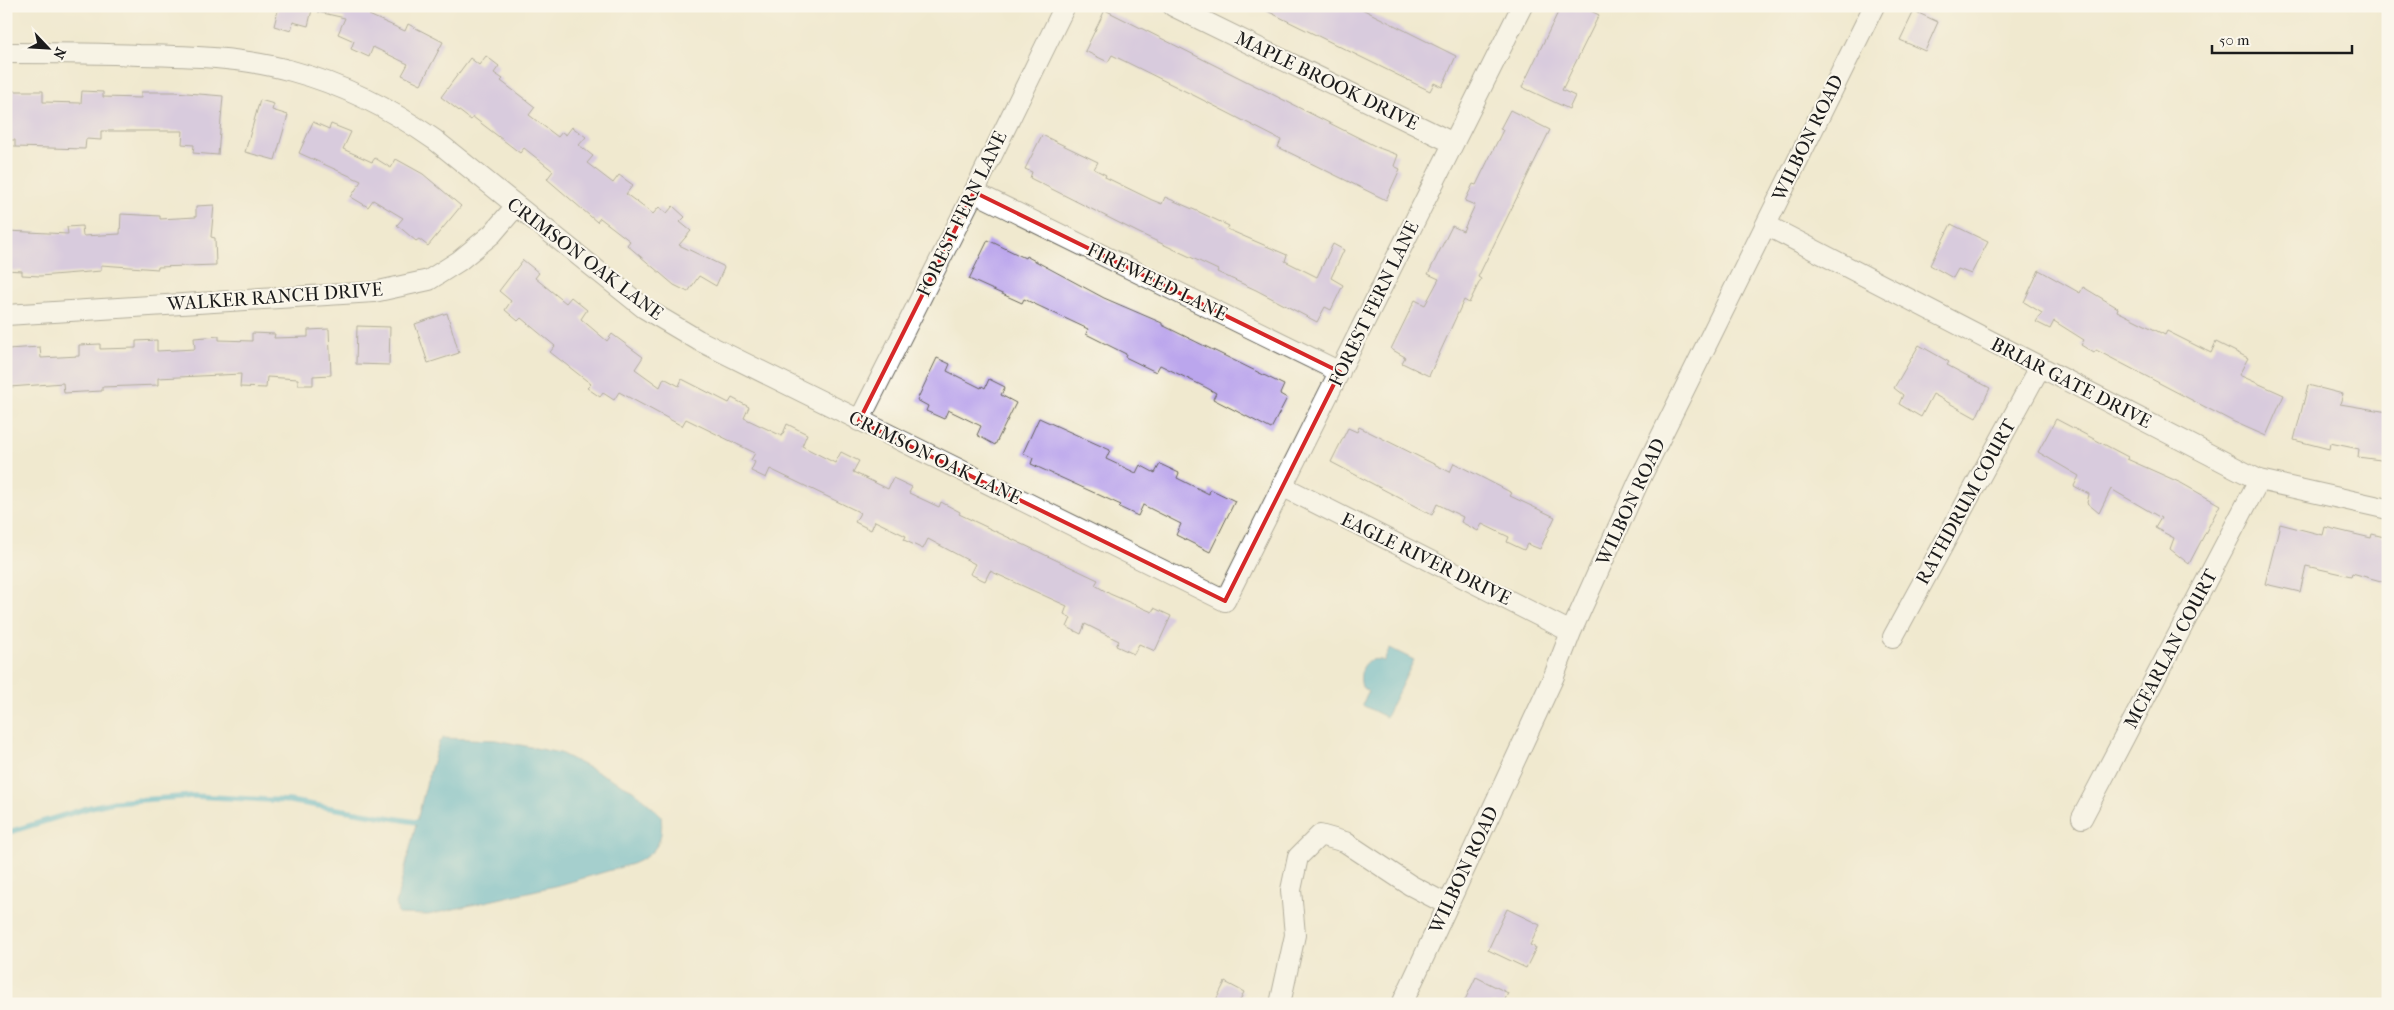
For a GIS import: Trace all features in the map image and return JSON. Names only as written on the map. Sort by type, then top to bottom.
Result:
[{"type":"street","name":"FOREST FERN LANE","points":[[859,421],[1065,6]]},
{"type":"street","name":"MAPLE BROOK DRIVE","points":[[1172,6],[1454,143]]},
{"type":"street","name":"FOREST FERN LANE","points":[[1225,601],[1522,6]]},
{"type":"street","name":"WILBON ROAD","points":[[1402,1004],[1554,676],[1570,632],[1638,483],[1874,6]]},
{"type":"street","name":"CRIMSON OAK LANE","points":[[6,53],[194,56],[252,62],[293,71],[366,98],[412,124],[463,162],[644,308],[698,340],[1225,601]]},
{"type":"street","name":"FIREWEED LANE","points":[[974,192],[1340,372]]},
{"type":"street","name":"WALKER RANCH DRIVE","points":[[6,315],[374,292],[429,280],[459,261],[492,234],[516,206]]},
{"type":"street","name":"BRIAR GATE DRIVE","points":[[1766,225],[2259,480],[2388,509]]},
{"type":"street","name":"RATHDRUM COURT","points":[[1893,637],[2040,367]]},
{"type":"street","name":"MCFARLAN COURT","points":[[2082,818],[2259,480]]},
{"type":"street","name":"EAGLE RIVER DRIVE","points":[[1282,486],[1570,632]]},
{"type":"street","points":[[1280,1004],[1295,935],[1291,890],[1298,857],[1320,835],[1345,842],[1410,885],[1448,905]]},
{"type":"highlighted area","points":[[974,192],[1340,372],[1225,601],[859,421]]},
{"type":"water","points":[[1390,648],[1414,660],[1386,717],[1362,705],[1368,692],[1362,687],[1361,675],[1364,665],[1368,662],[1378,659],[1384,661]]},
{"type":"water","points":[[443,738],[496,740],[560,753],[633,790],[661,815],[660,839],[653,851],[641,860],[563,884],[428,915],[398,914],[396,903],[427,781],[439,742]]},
{"type":"building","points":[[279,6],[313,6],[308,26],[293,22],[291,31],[274,26]]},
{"type":"building","points":[[319,6],[372,6],[369,15],[405,31],[408,24],[443,42],[421,84],[402,75],[408,64],[373,47],[369,57],[351,49],[354,41],[338,34],[345,18],[318,12]]},
{"type":"building","points":[[1257,6],[1356,6],[1456,56],[1442,87],[1434,83],[1430,91]]},
{"type":"building","points":[[1561,6],[1581,6],[1599,15],[1562,90],[1575,96],[1569,109],[1522,87]]},
{"type":"building","points":[[1105,10],[1379,148],[1398,155],[1394,166],[1400,169],[1386,200],[1278,147],[1281,140],[1195,96],[1112,55],[1108,62],[1085,51]]},
{"type":"building","points":[[1914,11],[1938,22],[1925,51],[1900,40]]},
{"type":"building","points":[[486,56],[499,66],[494,73],[503,79],[501,81],[535,107],[529,115],[558,137],[562,132],[566,135],[572,127],[586,137],[579,145],[593,156],[587,163],[613,183],[619,175],[633,185],[626,194],[653,214],[659,207],[667,213],[673,206],[685,217],[680,222],[691,231],[679,245],[723,266],[724,268],[716,286],[699,276],[688,292],[674,285],[627,245],[630,241],[600,218],[597,222],[547,179],[553,171],[524,148],[520,153],[473,117],[471,120],[441,97],[470,58],[479,65]]},
{"type":"building","points":[[6,91],[43,91],[43,102],[81,103],[82,91],[103,92],[103,97],[141,98],[141,92],[175,92],[223,96],[218,155],[193,153],[194,145],[182,144],[183,131],[101,131],[101,140],[86,139],[85,149],[15,147],[15,140],[6,140]]},
{"type":"building","points":[[260,100],[274,104],[272,110],[288,115],[275,160],[245,152]]},
{"type":"building","points":[[1510,110],[1550,130],[1478,277],[1481,279],[1469,303],[1464,300],[1429,376],[1402,363],[1405,357],[1391,349],[1415,300],[1425,305],[1439,279],[1428,274],[1452,226],[1463,231],[1475,205],[1465,201],[1473,184],[1476,185],[1503,130],[1500,129]]},
{"type":"building","points":[[313,122],[329,129],[331,124],[351,132],[343,149],[372,162],[375,158],[391,168],[396,159],[423,174],[461,206],[428,246],[419,239],[416,241],[397,225],[403,218],[373,200],[368,207],[351,197],[361,181],[299,153]]},
{"type":"building","points":[[1042,135],[1098,162],[1094,169],[1106,175],[1105,177],[1162,204],[1165,197],[1229,226],[1227,229],[1287,255],[1285,261],[1317,277],[1333,244],[1344,250],[1331,278],[1343,285],[1331,310],[1325,307],[1317,322],[1217,272],[1218,270],[1030,178],[1032,172],[1025,169]]},
{"type":"building","points":[[214,205],[211,237],[215,238],[216,265],[158,267],[158,269],[101,265],[101,271],[40,276],[22,275],[22,271],[6,270],[8,231],[68,234],[67,227],[82,226],[83,236],[120,234],[121,214],[160,216],[160,219],[196,217],[196,206]]},
{"type":"building","points":[[1951,224],[1988,242],[1971,274],[1958,269],[1953,278],[1930,265]]},
{"type":"building","points":[[988,240],[1025,258],[1026,256],[1104,298],[1162,323],[1162,325],[1284,385],[1280,394],[1287,398],[1271,429],[1213,399],[1216,393],[1207,388],[1160,365],[1156,372],[1125,357],[1126,354],[1086,334],[1088,329],[1024,299],[1022,303],[969,279]]},
{"type":"building","points":[[523,260],[539,273],[535,278],[566,303],[571,297],[587,310],[581,319],[607,341],[612,334],[643,357],[635,369],[660,387],[664,378],[679,386],[682,379],[729,403],[732,398],[749,407],[744,418],[782,436],[787,424],[807,434],[802,446],[835,463],[841,452],[859,461],[853,472],[888,489],[893,478],[912,487],[909,493],[939,507],[941,502],[960,512],[959,514],[1098,580],[1095,585],[1110,594],[1152,612],[1154,608],[1171,616],[1155,651],[1139,644],[1134,654],[1116,646],[1119,641],[1085,624],[1081,634],[1067,627],[1071,618],[1064,614],[1067,606],[990,571],[985,581],[970,574],[975,564],[928,539],[923,549],[904,540],[906,536],[875,521],[871,530],[855,522],[860,513],[857,511],[770,469],[766,478],[751,471],[755,462],[751,460],[755,453],[686,419],[682,426],[619,392],[614,400],[603,393],[600,397],[587,388],[591,384],[550,352],[555,346],[521,318],[518,321],[505,310],[511,301],[499,291]]},
{"type":"building","points":[[2039,270],[2080,293],[2083,287],[2118,308],[2117,311],[2165,335],[2167,331],[2211,353],[2216,342],[2248,358],[2239,375],[2284,395],[2266,436],[2232,421],[2096,350],[2094,353],[2081,345],[2084,340],[2054,321],[2050,329],[2036,322],[2042,313],[2024,302]]},
{"type":"building","points":[[447,313],[459,353],[428,363],[415,324]]},
{"type":"building","points":[[357,326],[390,327],[389,365],[356,364]]},
{"type":"building","points":[[329,329],[331,375],[313,376],[313,385],[298,385],[298,379],[267,377],[266,388],[240,387],[241,374],[158,378],[158,385],[102,387],[102,391],[64,393],[63,383],[10,387],[7,349],[40,347],[41,358],[79,356],[79,345],[100,344],[100,349],[136,348],[136,341],[157,340],[157,351],[195,349],[194,338],[219,336],[219,340],[252,341],[252,333],[275,334],[274,338],[308,337],[308,330]]},
{"type":"building","points":[[1919,345],[1949,362],[1947,365],[1990,388],[1976,418],[1933,394],[1921,417],[1899,404],[1903,395],[1894,388]]},
{"type":"building","points":[[937,358],[950,364],[947,371],[981,388],[982,386],[985,388],[989,379],[1005,387],[1001,395],[1016,403],[995,445],[977,435],[981,426],[948,410],[944,419],[926,411],[928,406],[917,400]]},
{"type":"building","points":[[2308,385],[2343,394],[2340,404],[2388,412],[2388,461],[2358,457],[2359,449],[2330,443],[2329,449],[2294,440]]},
{"type":"building","points":[[1039,418],[1110,450],[1106,459],[1136,473],[1140,465],[1155,473],[1160,464],[1179,473],[1177,478],[1209,494],[1210,489],[1235,501],[1210,552],[1176,535],[1181,524],[1143,505],[1138,516],[1119,507],[1121,505],[1031,464],[1033,458],[1023,453]]},
{"type":"building","points":[[2056,419],[2128,457],[2127,459],[2181,483],[2220,505],[2189,564],[2170,549],[2174,538],[2155,528],[2161,518],[2111,489],[2099,513],[2087,503],[2089,494],[2074,486],[2079,476],[2038,452]]},
{"type":"building","points":[[1359,427],[1450,472],[1454,463],[1512,493],[1510,496],[1555,517],[1540,549],[1527,544],[1524,550],[1507,542],[1509,537],[1482,524],[1478,531],[1461,522],[1463,517],[1437,504],[1432,515],[1331,462],[1348,428],[1357,432]]},
{"type":"building","points":[[2280,524],[2323,535],[2325,527],[2371,538],[2372,534],[2388,538],[2388,583],[2352,573],[2351,576],[2306,566],[2300,592],[2265,584]]},
{"type":"building","points":[[1507,909],[1540,925],[1530,945],[1536,948],[1526,968],[1488,950]]},
{"type":"building","points":[[1476,977],[1508,993],[1503,1004],[1463,1004]]},
{"type":"building","points":[[1225,982],[1244,992],[1238,1004],[1214,1004]]},
{"type":"waterway","points":[[6,833],[91,807],[114,802],[193,796],[289,801],[422,823]]}]
